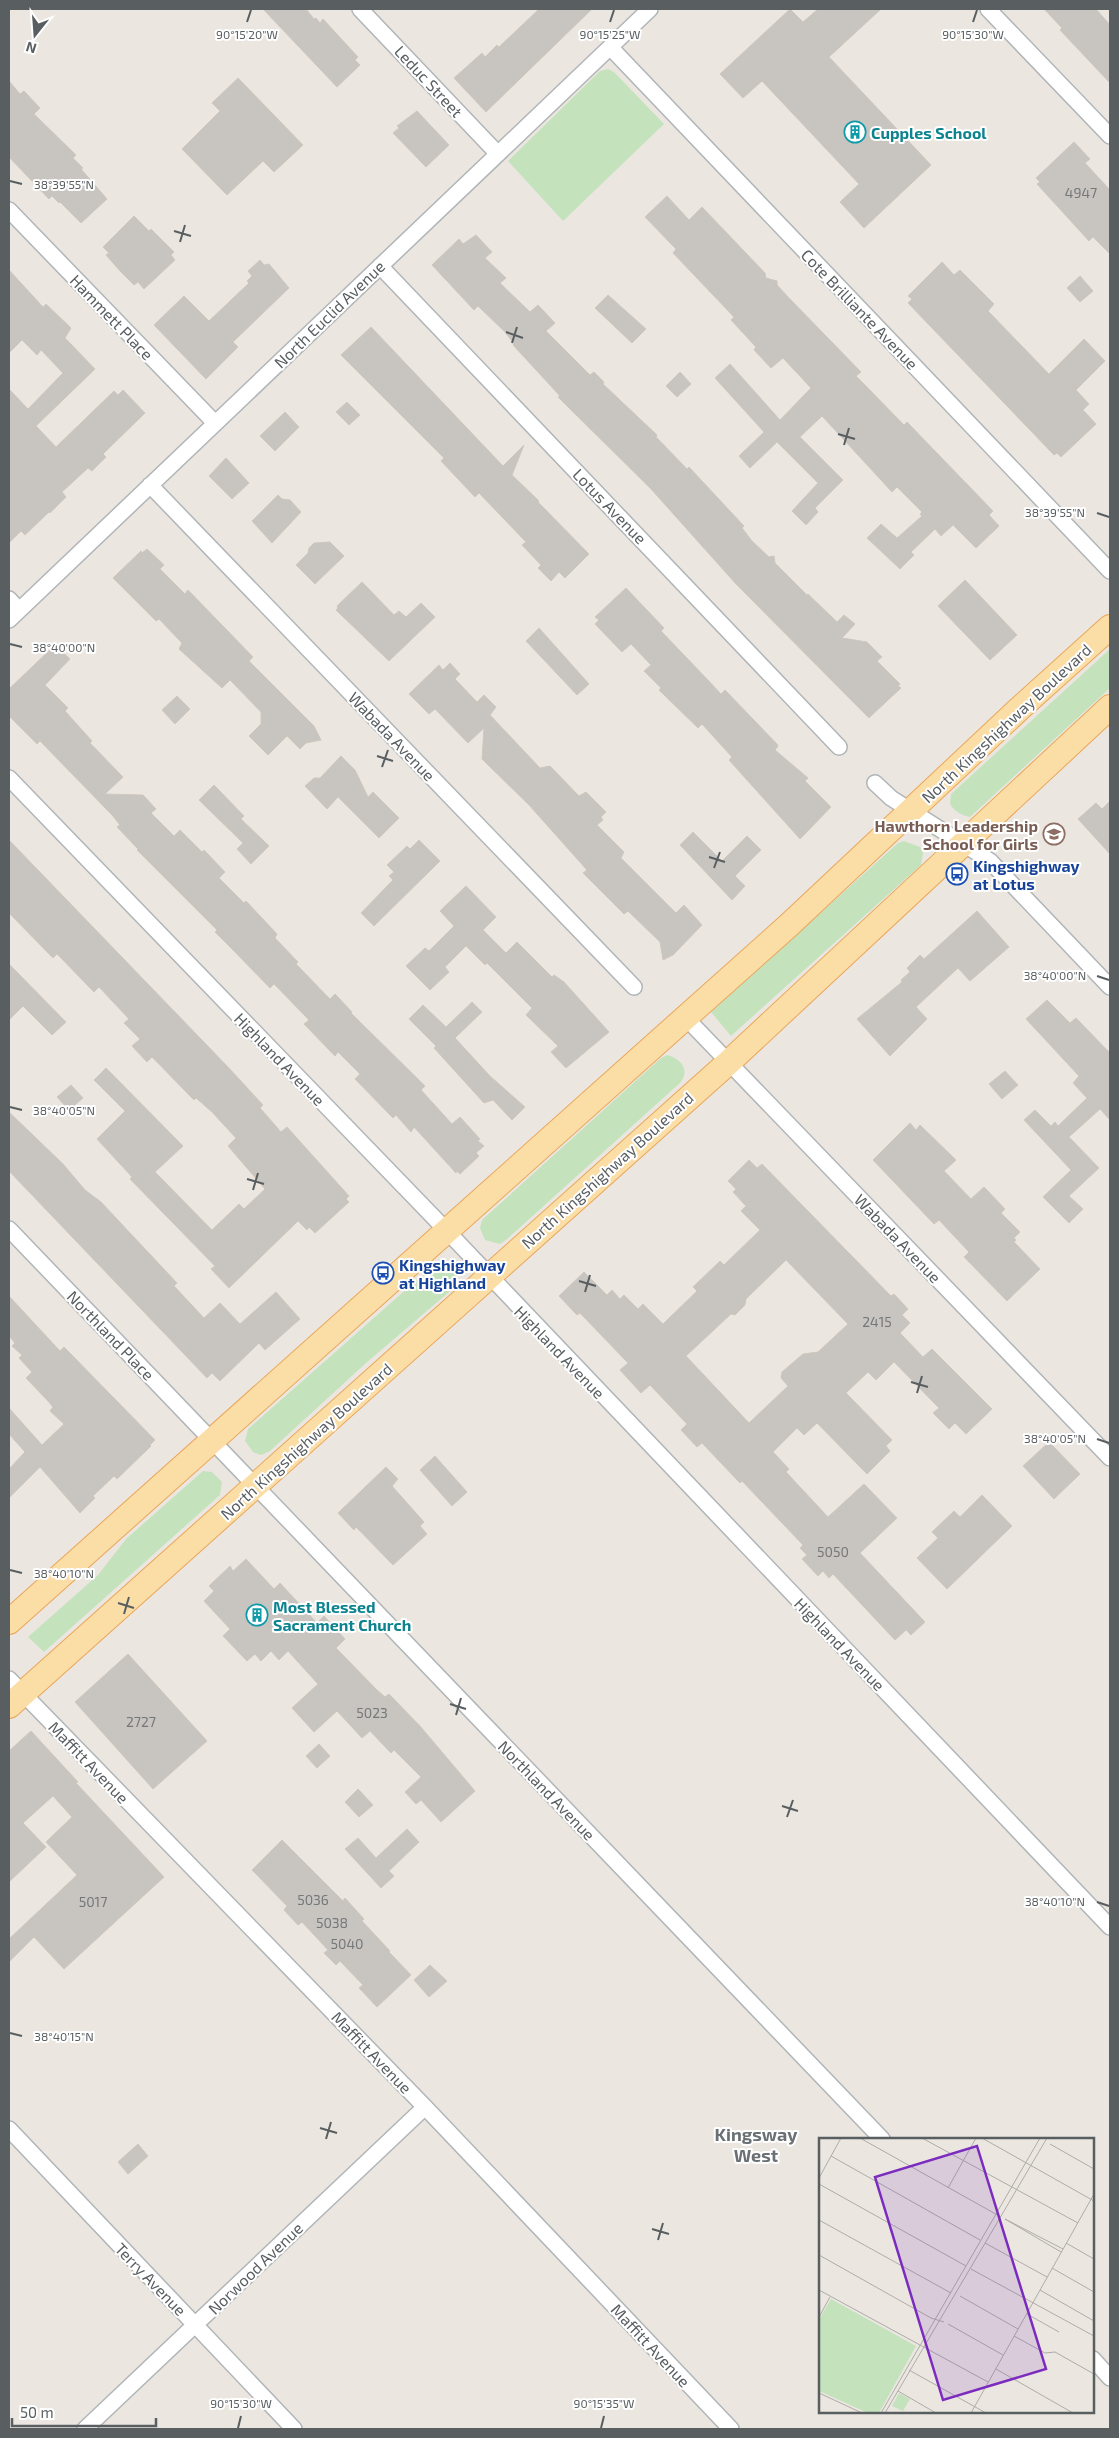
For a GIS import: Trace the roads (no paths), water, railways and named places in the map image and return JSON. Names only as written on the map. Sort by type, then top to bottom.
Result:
[{"type":"main road","name":"North Kingshighway Boulevard","points":[[9,1622],[446,1230],[686,1018],[1110,626]]},
{"type":"main road","name":"North Kingshighway Boulevard","points":[[14,1693],[256,1486],[729,1062],[1110,708]]},
{"type":"street","name":"Leduc Street","points":[[360,9],[498,154]]},
{"type":"street","name":"North Euclid Avenue","points":[[14,615],[650,9]]},
{"type":"street","points":[[988,9],[1110,136]]},
{"type":"street","name":"Cote Brilliante Avenue","points":[[610,47],[1110,571]]},
{"type":"street","name":"Hammett Place","points":[[9,210],[215,423]]},
{"type":"street","name":"Lotus Avenue","points":[[380,266],[839,747]]},
{"type":"street","name":"Wabada Avenue","points":[[150,485],[634,987]]},
{"type":"street","points":[[9,598],[14,615]]},
{"type":"street","name":"Highland Avenue","points":[[9,778],[446,1230],[1110,1927]]},
{"type":"street","points":[[875,783],[891,798],[990,861],[1110,987]]},
{"type":"street","name":"Wabada Avenue","points":[[686,1018],[1110,1458]]},
{"type":"street","name":"Northland Place","points":[[9,1229],[213,1441]]},
{"type":"street","name":"Northland Avenue","points":[[213,1441],[881,2138]]},
{"type":"street","name":"Maffitt Avenue","points":[[14,1693],[425,2107],[731,2429]]},
{"type":"street","name":"Norwood Avenue","points":[[85,2429],[425,2107]]},
{"type":"street","name":"Terry Avenue","points":[[9,2129],[294,2429]]},
{"type":"street","points":[[1094,2360],[1110,2378]]},
{"type":"place","name":"Cupples School","points":[[855,132]]},
{"type":"place","name":"Hawthorn Leadership School for Girls","points":[[1054,834]]},
{"type":"place","name":"Kingshighway at Lotus","points":[[957,874]]},
{"type":"place","name":"Kingshighway at Highland","points":[[383,1273]]},
{"type":"place","name":"Most Blessed Sacrament Church","points":[[257,1615]]},
{"type":"district","name":"Kingsway West","points":[[756,2144]]}]
